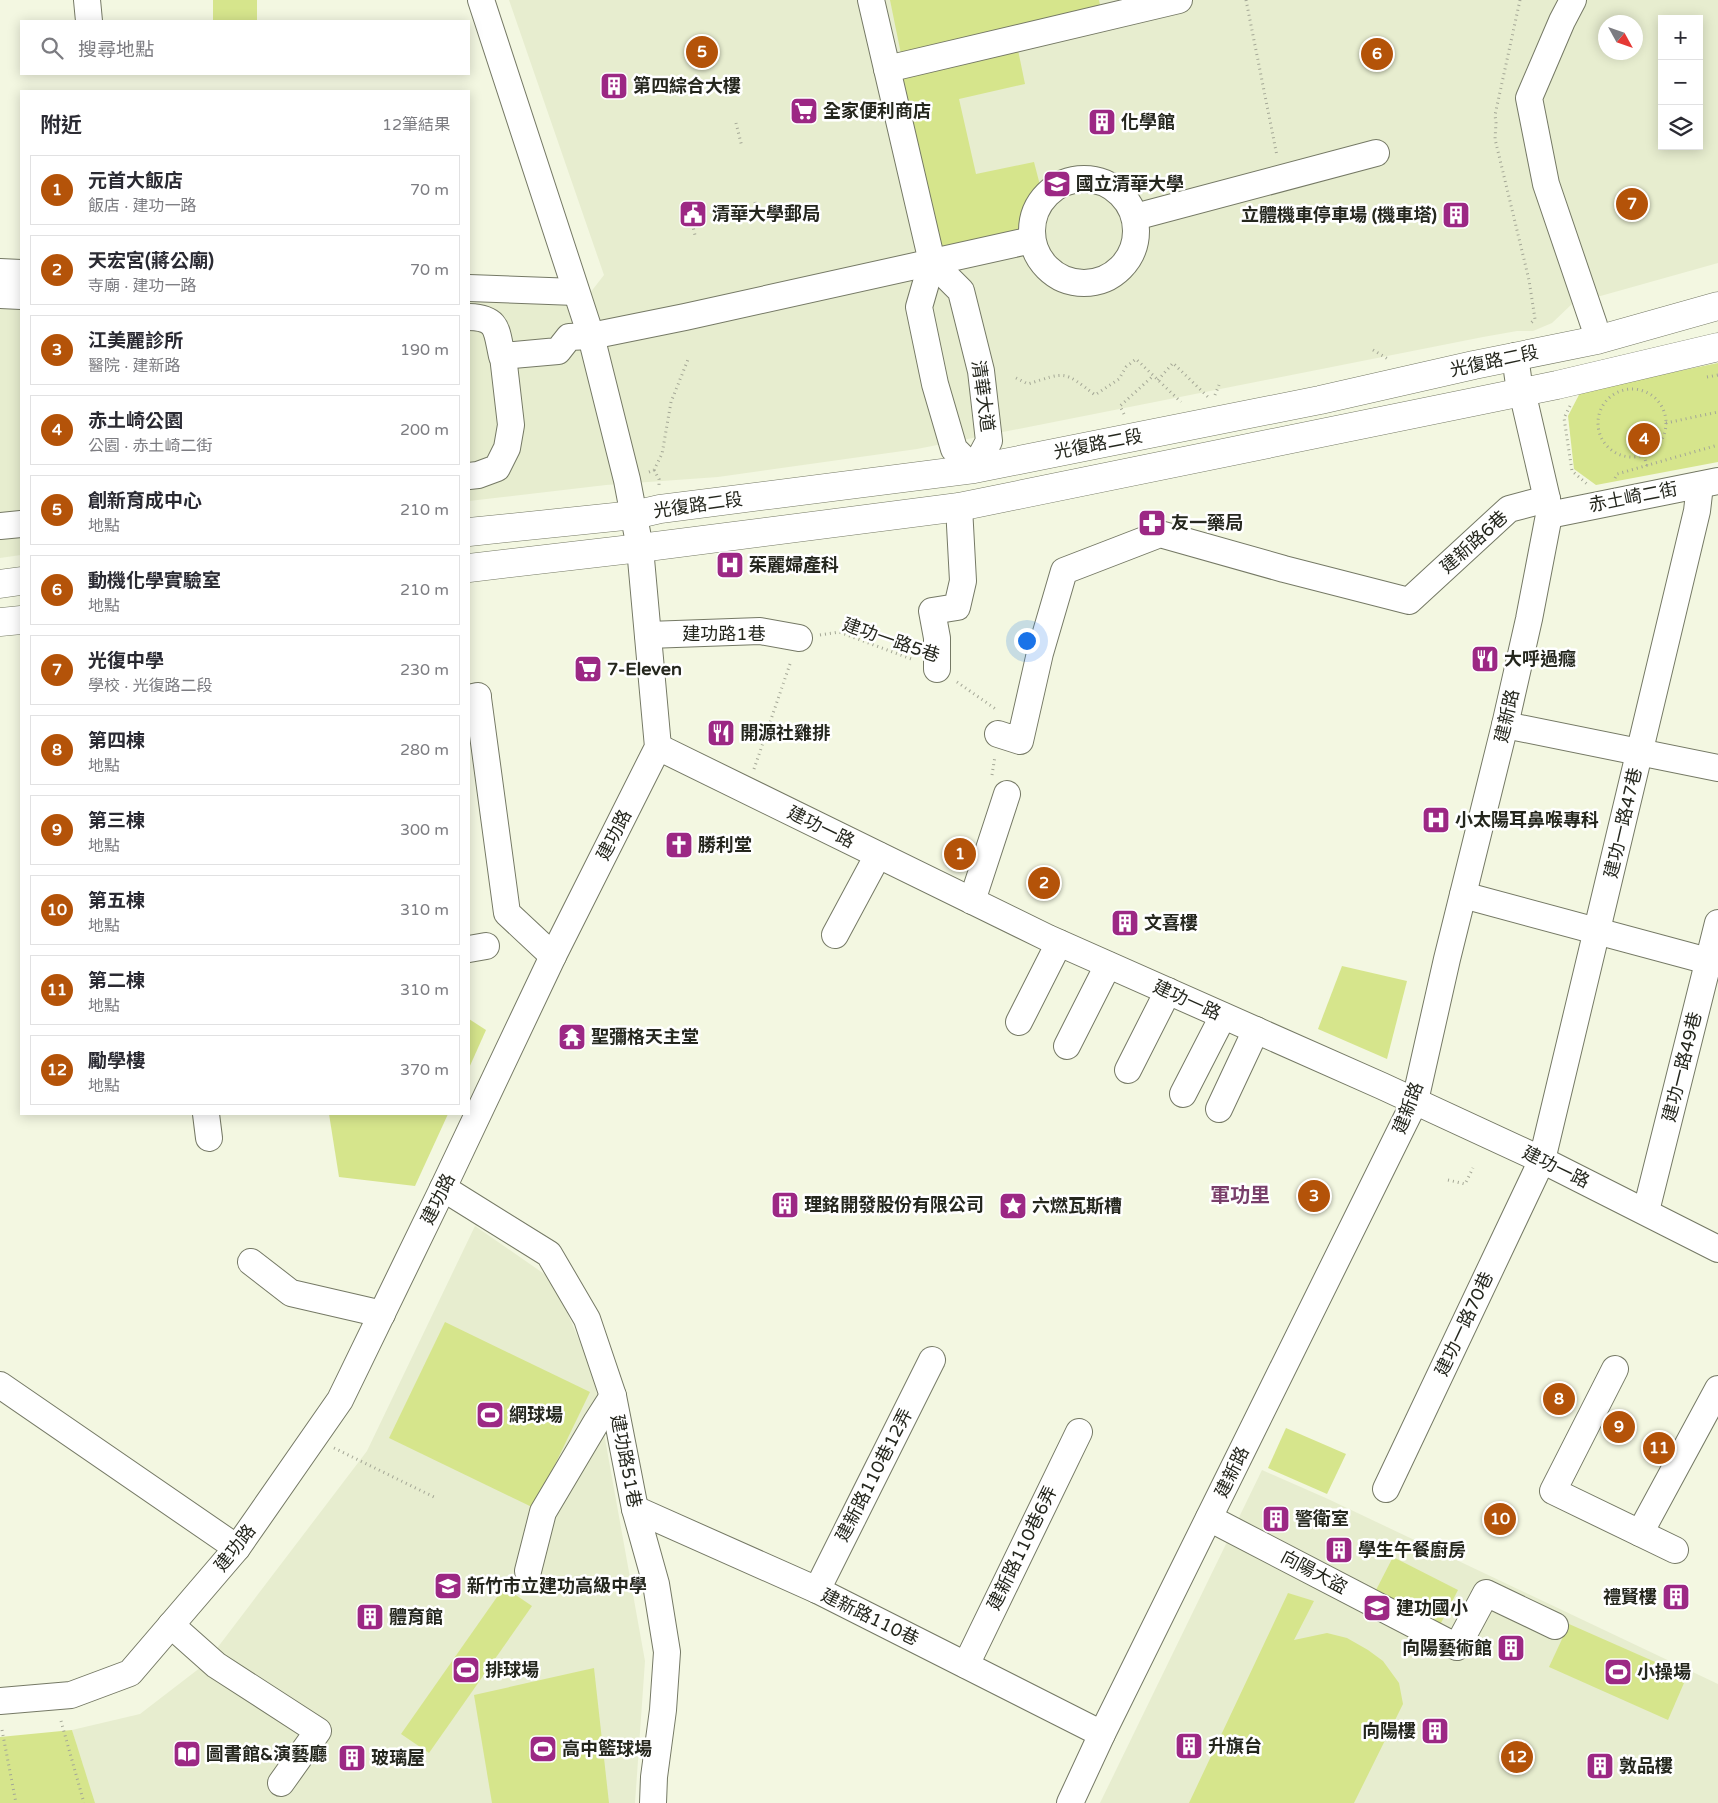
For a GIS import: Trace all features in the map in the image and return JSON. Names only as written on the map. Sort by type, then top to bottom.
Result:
[{"type":"main road","name":"光復路二段","points":[[470,532],[634,515],[660,509],[974,469],[1320,400],[1514,356],[1597,340],[1718,306]]},
{"type":"main road","name":"光復路二段","points":[[470,568],[640,548],[969,505],[1557,385],[1718,347]]},
{"type":"main road","points":[[0,584],[20,581]]},
{"type":"main road","points":[[0,622],[20,620]]},
{"type":"street","points":[[87,0],[90,20]]},
{"type":"street","points":[[481,0],[591,336],[610,405],[640,548],[658,747]]},
{"type":"street","points":[[871,0],[932,262],[919,307],[935,384],[954,449],[974,469],[963,581],[957,606],[932,612],[937,638],[937,669]]},
{"type":"street","points":[[887,69],[1119,7],[1179,0]]},
{"type":"street","points":[[1573,0],[1562,20],[1529,98],[1546,184],[1597,340]]},
{"type":"street","points":[[1135,217],[1376,153]]},
{"type":"street","points":[[1081,179],[1099,181],[1115,188],[1130,204],[1135,217],[1136,234],[1133,250],[1124,265],[1111,276],[1096,282],[1078,284],[1062,280],[1048,270],[1038,256],[1032,240],[1032,223],[1038,206],[1049,192],[1064,182],[1081,179]]},
{"type":"street","points":[[503,356],[558,351],[569,337],[591,336],[1032,240]]},
{"type":"street","name":"清華大道","points":[[932,262],[962,290],[981,371],[989,441],[974,469]]},
{"type":"street","points":[[0,272],[20,273]]},
{"type":"street","points":[[470,288],[576,292]]},
{"type":"street","points":[[0,295],[20,296]]},
{"type":"street","points":[[470,317],[484,318],[495,327],[503,356],[511,426],[507,448],[497,468],[470,476]]},
{"type":"street","name":"建新路","points":[[1070,1803],[1102,1734],[1415,1102],[1529,619],[1548,507],[1525,404],[1520,392],[1514,356]]},
{"type":"street","name":"赤土崎二街","points":[[1548,507],[1709,483]]},
{"type":"street","name":"建功一路47巷","points":[[1542,1160],[1640,752],[1708,513],[1709,483]]},
{"type":"street","name":"建新路6巷","points":[[998,734],[1020,741],[1040,653],[1064,571],[1160,534],[1284,569],[1409,601],[1509,509],[1548,507]]},
{"type":"street","points":[[0,526],[20,524]]},
{"type":"street","name":"建功路1巷","points":[[648,635],[760,631],[799,638]]},
{"type":"street","points":[[473,697],[507,913],[553,956]]},
{"type":"street","points":[[1505,725],[1718,768]]},
{"type":"street","name":"建功一路","points":[[658,747],[1059,943],[1542,1160],[1718,1249]]},
{"type":"street","name":"建功路","points":[[0,1702],[71,1695],[130,1673],[237,1548],[340,1400],[444,1188],[553,956],[658,747]]},
{"type":"street","points":[[972,901],[1007,794]]},
{"type":"street","points":[[835,935],[878,855]]},
{"type":"street","points":[[1463,895],[1708,961]]},
{"type":"street","name":"建功一路49巷","points":[[1646,1211],[1718,922]]},
{"type":"street","points":[[1019,1022],[1059,943]]},
{"type":"street","points":[[1067,1046],[1108,965]]},
{"type":"street","points":[[1128,1070],[1168,991]]},
{"type":"street","points":[[1183,1094],[1223,1016]]},
{"type":"street","points":[[1219,1109],[1256,1030]]},
{"type":"street","name":"建功一路70巷","points":[[1386,1489],[1542,1160]]},
{"type":"street","name":"建功路51巷","points":[[444,1188],[549,1254],[587,1319],[613,1396],[635,1510],[656,1584],[667,1652],[663,1710],[654,1777],[654,1803]]},
{"type":"street","points":[[251,1262],[291,1293],[382,1314]]},
{"type":"street","name":"建新路110巷12弄","points":[[816,1590],[932,1360]]},
{"type":"street","points":[[1615,1369],[1552,1491],[1676,1550]]},
{"type":"street","points":[[0,1385],[237,1548]]},
{"type":"street","points":[[1640,1533],[1718,1389]]},
{"type":"street","points":[[528,1571],[544,1512],[613,1396]]},
{"type":"street","name":"建新路110巷6弄","points":[[966,1664],[1078,1432]]},
{"type":"street","name":"建新路110巷","points":[[635,1510],[816,1590],[1102,1734]]},
{"type":"street","name":"向陽大盜","points":[[1209,1518],[1242,1533],[1457,1648],[1486,1594],[1555,1626]]},
{"type":"street","points":[[171,1625],[216,1665],[318,1731],[281,1783]]},
{"type":"path","points":[[1246,0],[1281,178]]},
{"type":"path","points":[[1520,0],[1495,114],[1495,139],[1529,280],[1535,319],[1531,323]]},
{"type":"path","points":[[736,123],[742,147]]},
{"type":"path","points":[[755,202],[759,218]]},
{"type":"path","points":[[691,219],[695,235]]},
{"type":"path","points":[[1373,350],[1391,361]]},
{"type":"path","points":[[659,492],[658,479],[654,470],[662,454],[671,402],[689,357]]},
{"type":"path","points":[[1016,378],[1028,384],[1059,374],[1072,377],[1095,395],[1119,379],[1126,366],[1136,359],[1181,403]]},
{"type":"path","points":[[1158,380],[1173,363],[1208,397]]},
{"type":"path","points":[[1699,378],[1718,375]]},
{"type":"path","points":[[1124,414],[1120,406],[1153,376]]},
{"type":"path","points":[[1215,396],[1219,385]]},
{"type":"path","points":[[1612,387],[1629,390],[1642,390],[1652,395],[1664,413],[1666,423],[1664,434],[1650,452],[1639,457],[1627,457],[1616,454],[1606,446],[1600,437],[1599,414],[1603,404],[1620,391],[1629,390],[1651,386]]},
{"type":"path","points":[[1573,398],[1564,418],[1572,471],[1594,488]]},
{"type":"path","points":[[1666,423],[1718,412]]},
{"type":"path","points":[[1613,480],[1617,474],[1718,445]]},
{"type":"path","points":[[1644,455],[1647,466]]},
{"type":"path","name":"建功一路5巷","points":[[799,638],[839,632],[937,669],[1000,712],[990,788],[1007,794]]},
{"type":"path","points":[[746,791],[799,638]]},
{"type":"path","points":[[1448,1180],[1465,1184],[1473,1168]]},
{"type":"path","points":[[314,1437],[434,1497]]},
{"type":"path","points":[[61,1721],[84,1803]]},
{"type":"path","points":[[2,1730],[16,1803]]},
{"type":"shaded area","name":"國立清華大學","points":[[509,0],[1718,0],[1718,263],[1572,304],[1552,323],[1533,331],[1517,331],[1483,337],[917,449],[718,477],[606,485],[470,501],[470,294],[590,293],[604,275]]},
{"type":"shaded area","points":[[0,278],[20,279],[20,555],[0,558]]},
{"type":"shaded area","name":"新竹市立建功高級中學","points":[[475,1226],[553,1280],[593,1372],[645,1661],[635,1803],[91,1803],[72,1730],[140,1714],[205,1664],[367,1451]]},
{"type":"shaded area","name":"建功國小","points":[[1262,1470],[1328,1499],[1718,1684],[1718,1803],[1100,1803]]},
{"type":"green space","points":[[213,0],[257,0],[257,20],[213,20]]},
{"type":"green space","points":[[890,0],[1099,0],[1100,5],[901,54]]},
{"type":"green space","points":[[1018,50],[1025,84],[959,99],[976,174],[1034,162],[1041,189],[1029,204],[1022,236],[939,256],[899,77]]},
{"type":"green space","points":[[1718,363],[1718,462],[1596,485],[1574,469],[1568,416],[1581,391]]},
{"type":"green space","points":[[1342,966],[1407,981],[1387,1059],[1318,1029]]},
{"type":"green space","points":[[470,1020],[486,1030],[470,1066]]},
{"type":"green space","points":[[329,1115],[448,1115],[415,1186],[339,1177]]},
{"type":"green space","name":"網球場","points":[[445,1322],[590,1392],[534,1508],[389,1438]]},
{"type":"green space","points":[[1286,1428],[1346,1454],[1327,1494],[1268,1468]]},
{"type":"green space","points":[[1393,1557],[1458,1590],[1440,1625],[1375,1592]]},
{"type":"green space","name":"排球場","points":[[504,1587],[532,1606],[429,1753],[401,1734]]},
{"type":"green space","points":[[1288,1593],[1314,1601],[1294,1640],[1327,1633],[1347,1638],[1368,1650],[1383,1661],[1399,1683],[1403,1704],[1354,1803],[1189,1803]]},
{"type":"green space","name":"小操場","points":[[1569,1624],[1687,1676],[1668,1720],[1549,1667]]},
{"type":"green space","name":"高中籃球場","points":[[594,1668],[609,1803],[492,1803],[474,1695]]},
{"type":"green space","points":[[72,1730],[95,1803],[0,1803],[0,1737]]},
{"type":"place","name":"創新育成中心","points":[[702,52]]},
{"type":"place","name":"動機化學實驗室","points":[[1377,54]]},
{"type":"place","name":"第四綜合大樓","points":[[614,86]]},
{"type":"place","name":"全家便利商店","points":[[804,111]]},
{"type":"place","name":"化學館","points":[[1102,122]]},
{"type":"place","name":"國立清華大學","points":[[1057,184]]},
{"type":"place","name":"光復中學","points":[[1632,204]]},
{"type":"place","name":"清華大學郵局","points":[[693,214]]},
{"type":"place","name":"立體機車停車場 (機車塔)","points":[[1456,215]]},
{"type":"place","name":"赤土崎公園","points":[[1644,439]]},
{"type":"place","name":"友一藥局","points":[[1152,523]]},
{"type":"place","name":"茱麗婦產科","points":[[730,565]]},
{"type":"place","name":"大呼過癮","points":[[1485,659]]},
{"type":"place","name":"7-Eleven","points":[[588,669]]},
{"type":"place","name":"開源社雞排","points":[[721,733]]},
{"type":"place","name":"小太陽耳鼻喉專科","points":[[1436,820]]},
{"type":"place","name":"勝利堂","points":[[679,845]]},
{"type":"place","name":"元首大飯店","points":[[960,854]]},
{"type":"place","name":"天宏宮(蔣公廟)","points":[[1044,883]]},
{"type":"place","name":"文喜樓","points":[[1125,923]]},
{"type":"place","name":"聖彌格天主堂","points":[[572,1037]]},
{"type":"place","name":"江美麗診所","points":[[1314,1196]]},
{"type":"place","name":"理銘開發股份有限公司","points":[[785,1205]]},
{"type":"place","name":"六燃瓦斯槽","points":[[1013,1206]]},
{"type":"place","name":"第四棟","points":[[1559,1399]]},
{"type":"place","name":"網球場","points":[[490,1415]]},
{"type":"place","name":"第三棟","points":[[1619,1427]]},
{"type":"place","name":"第二棟","points":[[1659,1448]]},
{"type":"place","name":"警衛室","points":[[1276,1519]]},
{"type":"place","name":"第五棟","points":[[1500,1519]]},
{"type":"place","name":"學生午餐廚房","points":[[1339,1550]]},
{"type":"place","name":"新竹市立建功高級中學","points":[[448,1586]]},
{"type":"place","name":"禮賢樓","points":[[1676,1597]]},
{"type":"place","name":"建功國小","points":[[1377,1608]]},
{"type":"place","name":"體育館","points":[[370,1617]]},
{"type":"place","name":"向陽藝術館","points":[[1511,1648]]},
{"type":"place","name":"排球場","points":[[466,1670]]},
{"type":"place","name":"小操場","points":[[1618,1672]]},
{"type":"place","name":"向陽樓","points":[[1435,1731]]},
{"type":"place","name":"升旗台","points":[[1189,1746]]},
{"type":"place","name":"高中籃球場","points":[[543,1749]]},
{"type":"place","name":"圖書館&演藝廳","points":[[187,1754]]},
{"type":"place","name":"勵學樓","points":[[1517,1757]]},
{"type":"place","name":"玻璃屋","points":[[352,1758]]},
{"type":"place","name":"敦品樓","points":[[1600,1766]]},
{"type":"district","name":"軍功里","points":[[1240,1196]]}]
